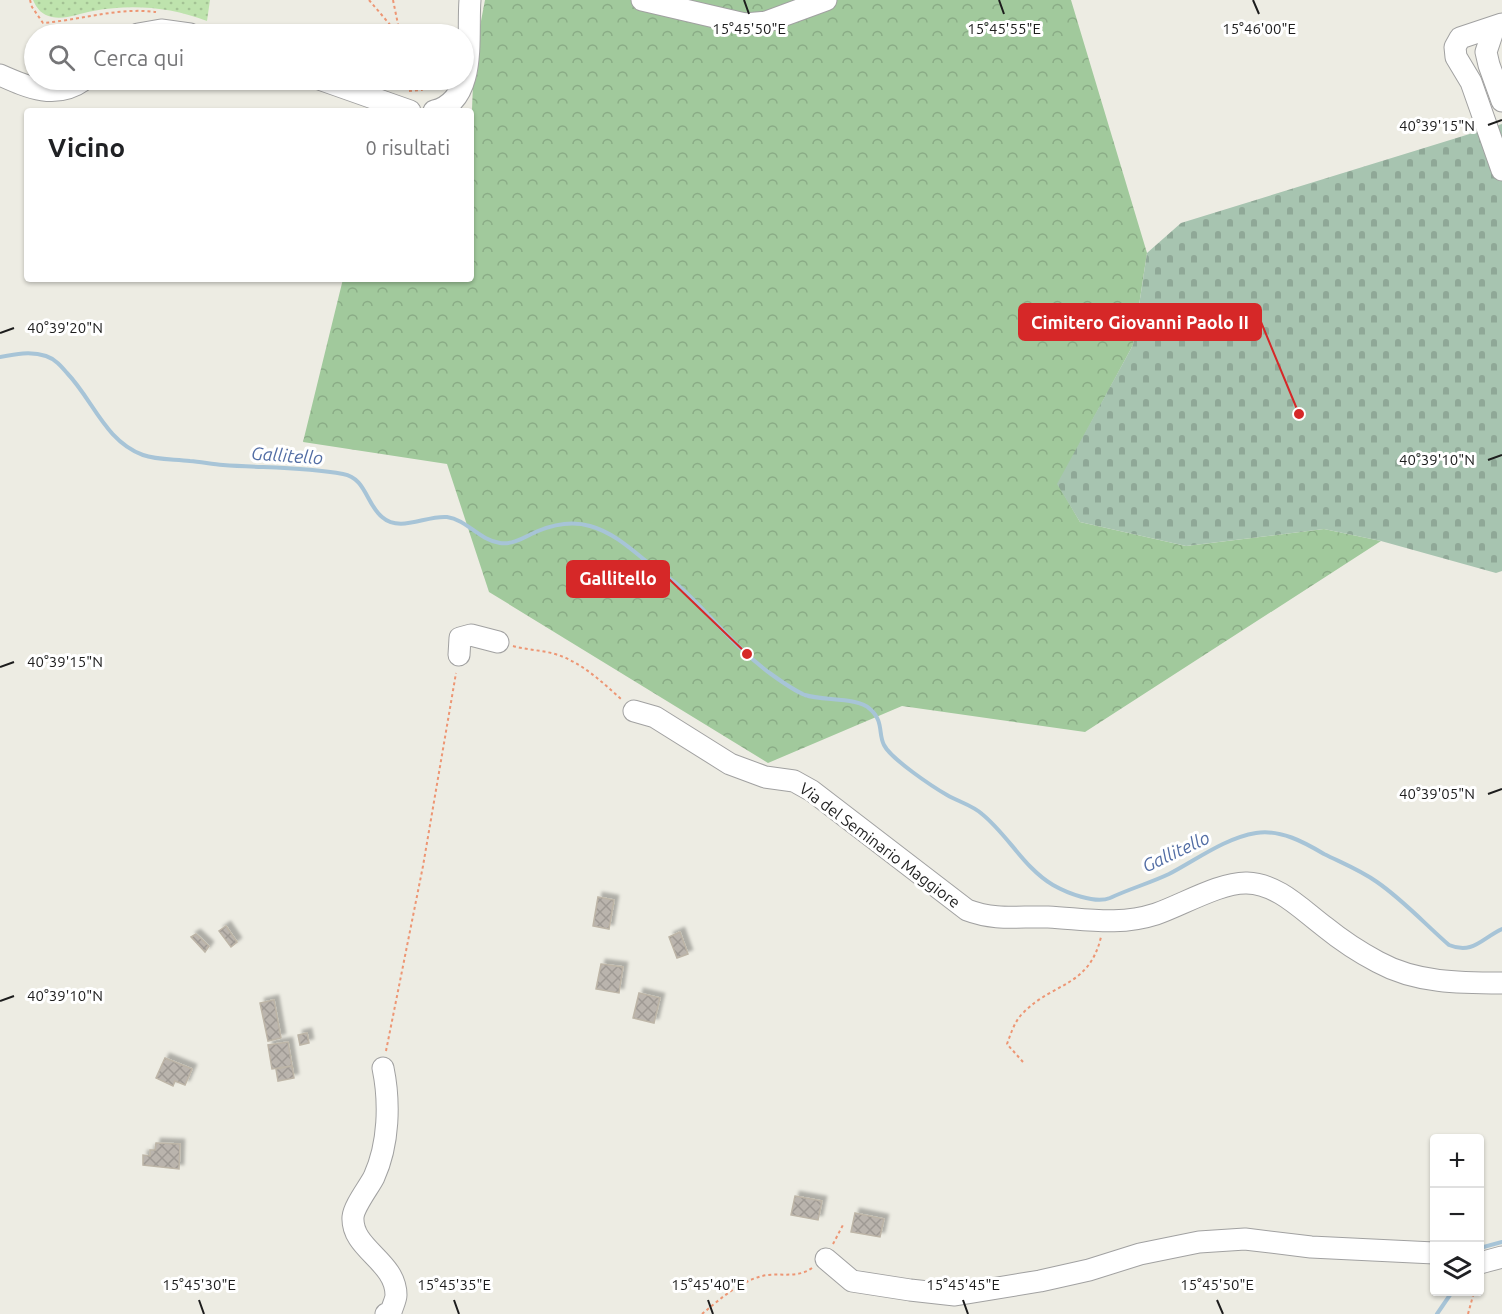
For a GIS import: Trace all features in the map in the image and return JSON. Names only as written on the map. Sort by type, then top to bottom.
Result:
[{"type":"street","points":[[469,24],[470,0]]},
{"type":"street","points":[[642,0],[746,24],[766,22],[826,0]]},
{"type":"street","points":[[1498,26],[1486,52],[1502,101]]},
{"type":"street","points":[[1498,26],[1473,32],[1460,38],[1455,47],[1456,57],[1471,82],[1502,170]]},
{"type":"street","points":[[0,75],[24,85]]},
{"type":"street","points":[[43,90],[51,92],[60,90]]},
{"type":"street","points":[[363,90],[408,101]]},
{"type":"street","points":[[442,108],[454,101],[460,90]]},
{"type":"street","points":[[459,655],[460,638],[471,635],[498,642]]},
{"type":"street","name":"Via del Seminario Maggiore","points":[[634,711],[655,717],[730,764],[765,777],[794,781],[812,791],[967,910],[990,918],[1044,917],[1104,922],[1130,920],[1155,914],[1222,888],[1246,883],[1260,885],[1280,893],[1359,951],[1387,966],[1426,979],[1460,983],[1502,983]]},
{"type":"street","points":[[383,1068],[387,1088],[387,1128],[375,1175],[353,1216],[356,1235],[390,1272],[396,1295],[391,1312],[386,1314]]},
{"type":"street","points":[[826,1259],[852,1281],[955,1295],[1089,1270],[1140,1254],[1199,1242],[1245,1239],[1311,1247],[1430,1253]]},
{"type":"street","points":[[1484,1262],[1502,1257]]},
{"type":"path","points":[[30,0],[43,23],[139,10],[162,13]]},
{"type":"path","points":[[369,0],[390,24]]},
{"type":"path","points":[[393,0],[397,24]]},
{"type":"path","points":[[408,101],[422,90]]},
{"type":"path","points":[[498,642],[554,654],[573,661],[634,711]]},
{"type":"path","points":[[383,1068],[423,866],[459,655]]},
{"type":"path","points":[[1023,1062],[1007,1044],[1011,1031],[1022,1013],[1040,999],[1076,979],[1086,969],[1098,948],[1104,922]]},
{"type":"path","points":[[826,1259],[844,1223]]},
{"type":"path","points":[[702,1314],[733,1289],[762,1276],[804,1274]]},
{"type":"path","points":[[1468,1314],[1473,1296]]},
{"type":"green space","points":[[33,0],[210,0],[207,21],[165,10],[136,7],[93,11],[57,18],[43,13]]},
{"type":"green space","points":[[485,0],[1071,0],[1147,253],[1133,345],[1058,484],[1080,522],[1186,546],[1324,529],[1381,541],[1085,732],[902,706],[768,763],[489,592],[447,464],[303,442],[342,282],[474,282],[474,108],[472,108],[474,58]]},
{"type":"green space","points":[[1502,124],[1502,571],[1496,573],[1381,541],[1324,529],[1186,546],[1080,522],[1057,484],[1133,345],[1147,253],[1181,223]]},
{"type":"building","points":[[598,897],[614,900],[609,929],[593,926]]},
{"type":"building","points":[[226,926],[237,942],[231,947],[219,931]]},
{"type":"building","points":[[680,932],[688,954],[677,958],[669,937]]},
{"type":"building","points":[[196,934],[209,946],[205,952],[191,937]]},
{"type":"building","points":[[601,964],[623,967],[619,993],[596,989]]},
{"type":"building","points":[[639,993],[660,998],[654,1023],[633,1018]]},
{"type":"building","points":[[274,1000],[281,1038],[268,1041],[260,1003]]},
{"type":"building","points":[[307,1033],[309,1043],[300,1045],[298,1035]]},
{"type":"building","points":[[288,1042],[292,1066],[272,1069],[268,1045]]},
{"type":"building","points":[[165,1058],[192,1069],[185,1085],[175,1081],[173,1086],[156,1078]]},
{"type":"building","points":[[292,1066],[294,1078],[278,1081],[276,1069]]},
{"type":"building","points":[[156,1143],[180,1144],[179,1169],[143,1165],[143,1155],[150,1156],[150,1150],[155,1150]]},
{"type":"building","points":[[795,1196],[822,1201],[818,1220],[791,1215]]},
{"type":"building","points":[[855,1213],[884,1219],[880,1237],[851,1232]]},
{"type":"waterway","name":"Gallitello","points":[[0,357],[29,353],[40,354],[52,359],[76,384],[109,430],[130,449],[148,457],[343,474],[357,481],[377,512],[389,522],[405,524],[447,517],[500,543],[515,541],[544,529],[564,524],[584,524],[606,532],[675,583],[746,654],[783,683],[805,695],[849,701],[870,709],[879,723],[884,745],[895,758],[941,791],[978,811],[991,822],[1033,870],[1053,885],[1073,894],[1097,900],[1110,898],[1169,874],[1233,840],[1265,832],[1300,841],[1358,870],[1396,896],[1449,945],[1457,948],[1471,947],[1502,929]]},
{"type":"waterway","points":[[1484,1247],[1502,1242]]},
{"type":"waterway","points":[[1437,1314],[1449,1296]]},
{"type":"place","name":"Cimitero Giovanni Paolo II","points":[[1299,414]]},
{"type":"place","name":"Gallitello","points":[[747,654]]}]
